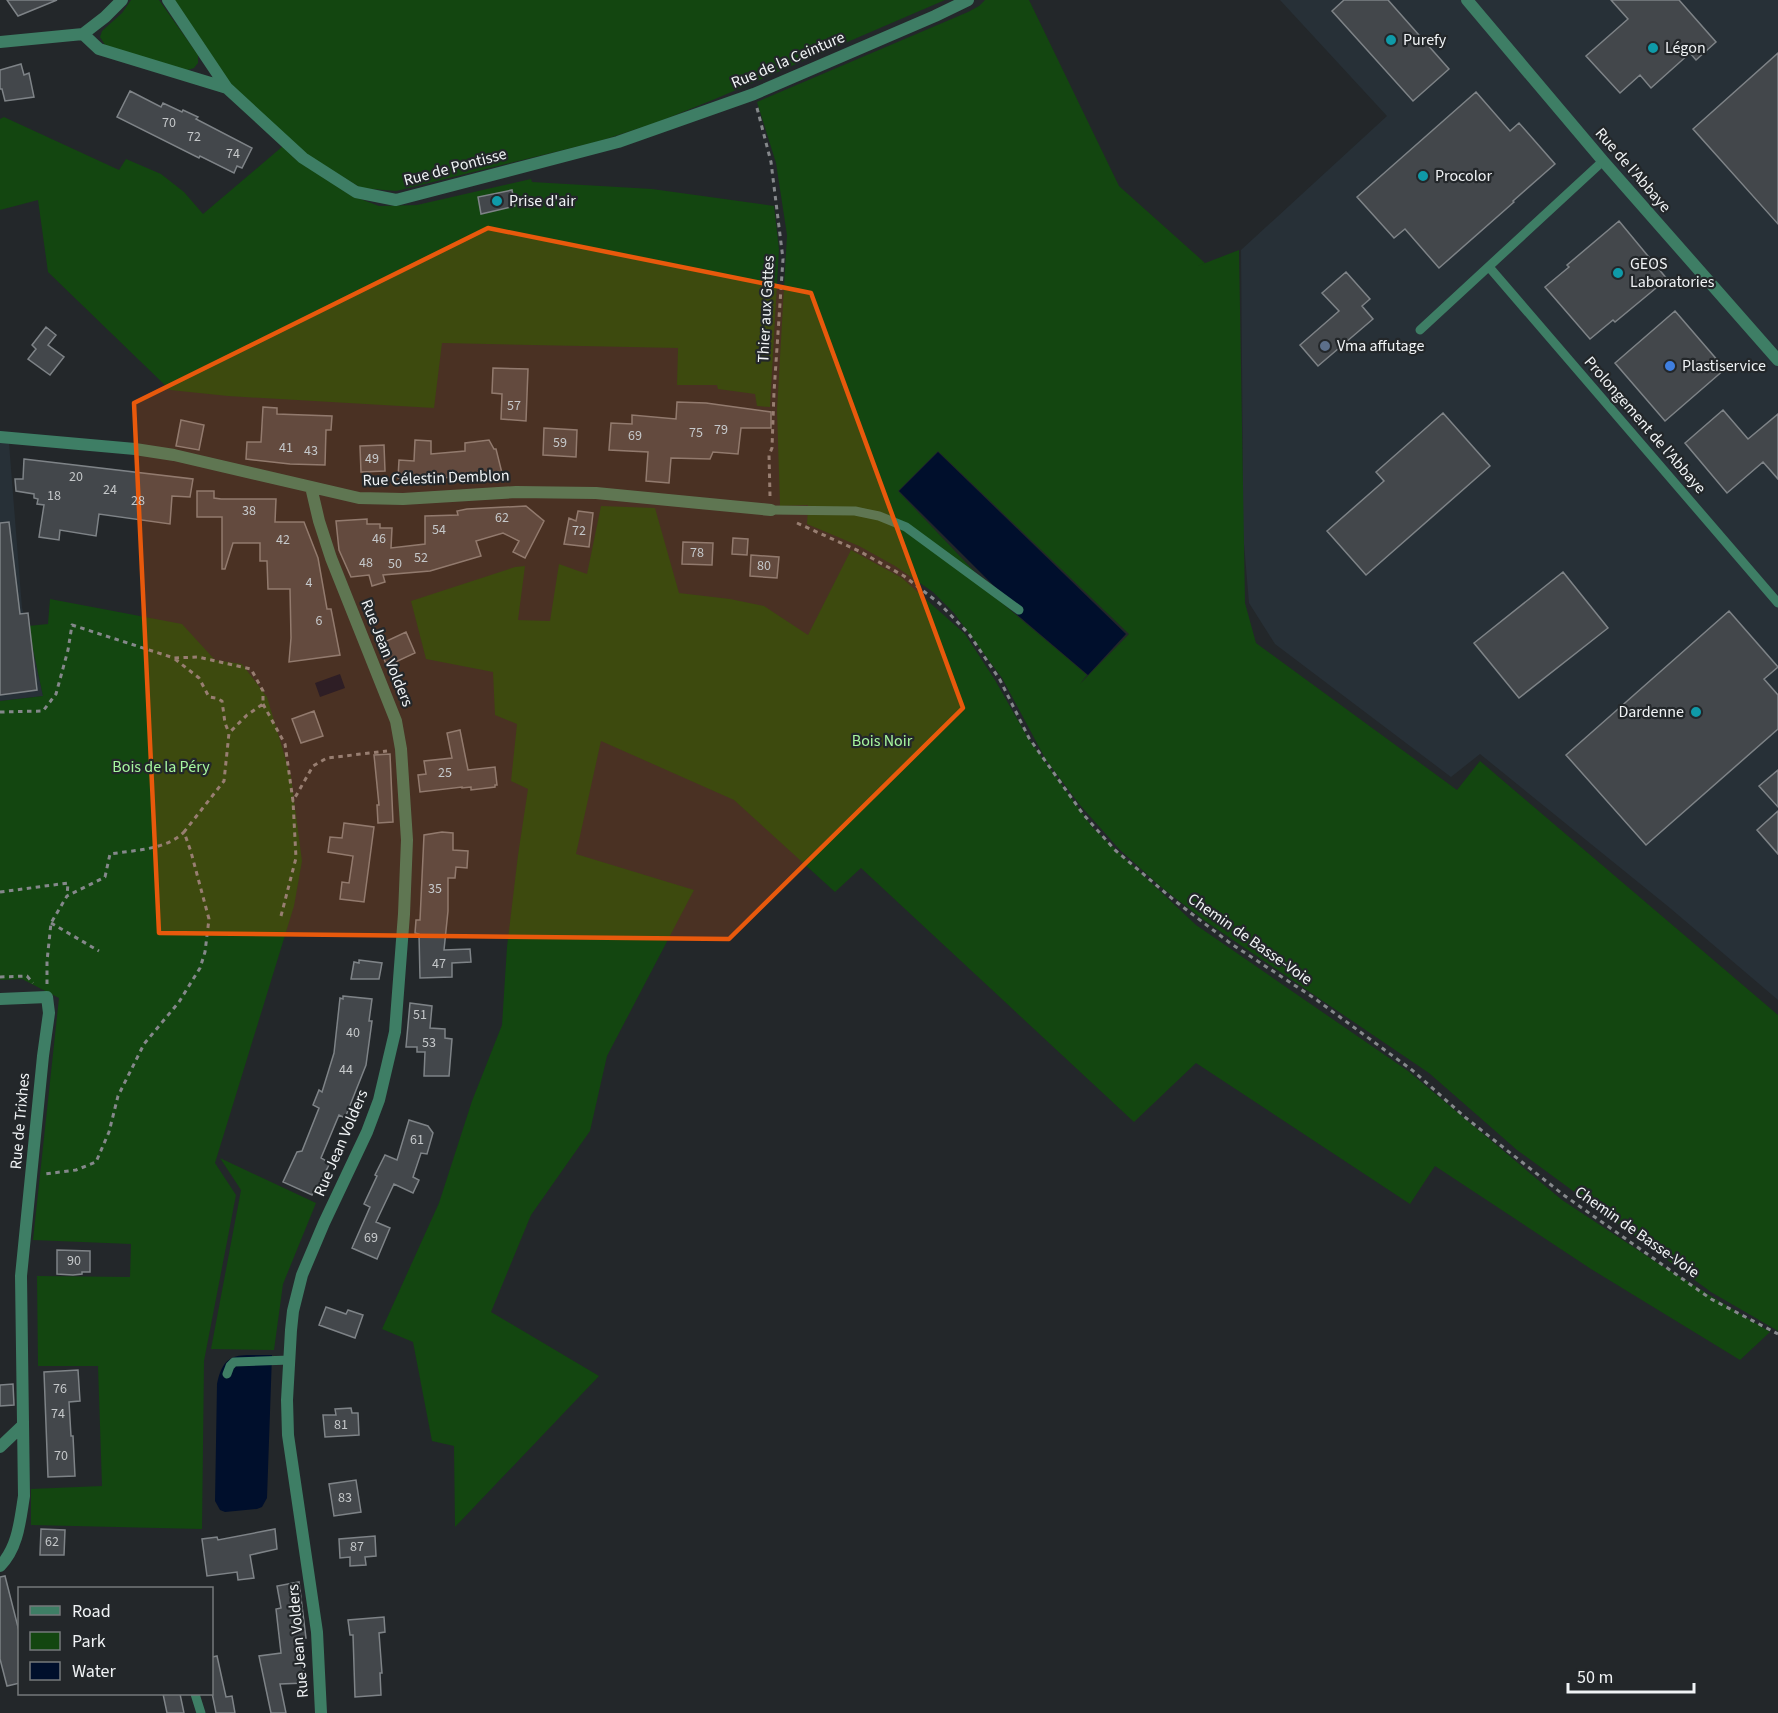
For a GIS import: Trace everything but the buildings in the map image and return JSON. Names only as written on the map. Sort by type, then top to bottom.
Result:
[{"type":"street","points":[[0,42],[83,34],[122,0]]},
{"type":"street","name":"Rue de Pontisse","points":[[168,0],[227,88],[303,158],[356,192],[396,200],[618,142]]},
{"type":"street","name":"Rue de la Ceinture","points":[[618,142],[754,94],[968,0]]},
{"type":"street","name":"Rue de l'Abbaye","points":[[1467,0],[1603,161],[1778,360]]},
{"type":"street","name":"Rue de Pontisse","points":[[83,34],[99,49],[227,88]]},
{"type":"street","name":"Rue Célestin Demblon","points":[[0,437],[164,454],[359,498],[404,499],[516,492],[596,493],[771,510]]},
{"type":"street","name":"Rue Jean Volders","points":[[311,487],[331,558],[392,710],[399,734],[407,840],[395,1032],[379,1100],[367,1132],[313,1247],[292,1311],[287,1400],[288,1435],[317,1632],[321,1713]]},
{"type":"street","points":[[0,999],[47,998]]},
{"type":"street","name":"Rue de Trixhes","points":[[0,1566],[7,1559],[19,1530],[24,1496],[21,1276],[49,1013],[47,998]]},
{"type":"street","points":[[0,1447],[22,1426]]},
{"type":"lane","points":[[1420,330],[1603,161]]},
{"type":"lane","name":"Prolongement de l'Abbaye","points":[[1489,267],[1778,603]]},
{"type":"lane","points":[[771,510],[855,511],[879,516],[906,527],[1019,610]]},
{"type":"lane","points":[[227,1374],[234,1362],[290,1360]]},
{"type":"lane","points":[[195,1695],[201,1713]]},
{"type":"path","name":"Thier aux Gattes","points":[[754,94],[771,162],[783,259],[772,448],[768,455],[771,510]]},
{"type":"path","name":"Chemin de Basse-Voie","points":[[771,510],[859,551],[904,576],[939,603],[969,634],[1000,680],[1029,738],[1083,814],[1115,850],[1174,901],[1230,943],[1314,998],[1412,1070],[1474,1125],[1574,1202],[1711,1299],[1778,1334]]},
{"type":"path","points":[[0,712],[43,711],[56,694],[72,625],[174,658],[198,657],[251,669],[263,691],[263,704],[285,744],[293,801],[296,858],[281,916]]},
{"type":"path","points":[[67,896],[105,877],[110,854],[148,849],[176,840],[224,781],[229,734],[222,701],[209,697],[199,678],[174,658]]},
{"type":"path","points":[[229,734],[247,715],[263,704]]},
{"type":"path","points":[[293,801],[313,766],[327,758],[401,749]]},
{"type":"path","points":[[32,1176],[76,1170],[96,1162],[109,1132],[118,1096],[144,1044],[179,1002],[200,968],[205,952],[209,919],[184,832]]},
{"type":"path","points":[[0,892],[68,883],[67,896],[51,923],[47,961],[47,998]]},
{"type":"path","points":[[51,923],[99,951]]},
{"type":"highlighted area","points":[[488,228],[811,293],[963,708],[729,939],[159,933],[134,403]]},
{"type":"shaded area","points":[[1280,0],[1778,0],[1778,1000],[1670,908],[1480,754],[1451,777],[1275,644],[1249,603],[1242,520],[1241,250],[1387,116]]},
{"type":"shaded area","points":[[0,443],[9,443],[22,608],[43,696],[0,701]]},
{"type":"green space","points":[[131,0],[159,0],[198,55],[198,63],[194,68],[185,71],[105,45],[100,37],[102,31],[122,13]]},
{"type":"green space","points":[[171,0],[945,0],[658,122],[600,141],[396,191],[361,188],[304,153],[230,85]]},
{"type":"green space","points":[[985,0],[1029,0],[1119,186],[1205,263],[1195,267],[1239,250],[1245,603],[1256,643],[1457,790],[1480,761],[1778,1015],[1778,1331],[1711,1292],[1517,1150],[1429,1073],[1205,921],[1161,887],[1119,849],[1080,805],[1046,760],[1002,678],[954,613],[933,592],[895,566],[859,546],[807,524],[808,505],[780,506],[777,410],[787,235],[776,163],[757,102],[979,6]],"holes":[[[938,451],[1129,634],[1080,684],[1087,675],[983,587],[974,571],[898,491]]]},
{"type":"green space","points":[[4,117],[119,170],[126,159],[161,174],[184,192],[203,214],[283,146],[295,159],[350,195],[379,206],[417,205],[531,179],[532,182],[652,189],[774,206],[779,249],[770,407],[757,406],[755,394],[718,389],[717,385],[677,385],[678,348],[442,343],[434,408],[228,396],[170,390],[48,272],[38,200],[0,210],[0,119]]},
{"type":"green space","name":"Bois Noir","points":[[601,506],[655,508],[679,593],[764,606],[808,635],[851,550],[902,578],[965,634],[995,680],[1028,738],[1093,828],[1196,925],[1408,1071],[1562,1200],[1659,1264],[1770,1332],[1740,1360],[1591,1269],[1435,1166],[1410,1204],[1196,1063],[1134,1122],[861,868],[835,892],[734,800],[601,741],[576,854],[694,890],[607,1056],[590,1131],[531,1215],[491,1312],[599,1376],[455,1527],[454,1446],[432,1441],[413,1342],[382,1329],[439,1203],[472,1101],[502,1025],[507,947],[528,789],[511,781],[517,724],[495,715],[493,672],[426,659],[411,601],[515,567],[525,566],[518,620],[550,621],[559,564],[587,574]]},
{"type":"green space","name":"Bois de la Péry","points":[[50,599],[182,624],[215,660],[242,664],[267,697],[291,777],[302,861],[294,906],[215,1163],[236,1195],[204,1361],[202,1529],[31,1525],[31,1489],[102,1486],[98,1366],[38,1366],[37,1276],[130,1277],[131,1244],[33,1240],[59,998],[22,979],[0,980],[0,701],[43,696],[28,626],[48,624]]},
{"type":"green space","points":[[220,1158],[316,1203],[283,1284],[274,1350],[211,1349],[241,1190]]},
{"type":"water","points":[[938,452],[1126,634],[1088,675],[1000,600],[1000,592],[899,491]]},
{"type":"water","points":[[340,674],[345,688],[320,697],[315,683]]},
{"type":"water","points":[[272,1355],[267,1498],[262,1507],[257,1509],[225,1512],[220,1510],[215,1501],[217,1384],[220,1372],[224,1364],[236,1356]]},
{"type":"place","name":"Purefy","points":[[1391,40]]},
{"type":"place","name":"Légon","points":[[1653,48]]},
{"type":"place","name":"Procolor","points":[[1423,176]]},
{"type":"place","name":"Prise d'air","points":[[497,201]]},
{"type":"place","name":"GEOS Laboratories","points":[[1618,273]]},
{"type":"place","name":"Vma affutage","points":[[1325,346]]},
{"type":"place","name":"Plastiservice","points":[[1670,366]]},
{"type":"place","name":"Dardenne","points":[[1696,712]]}]
